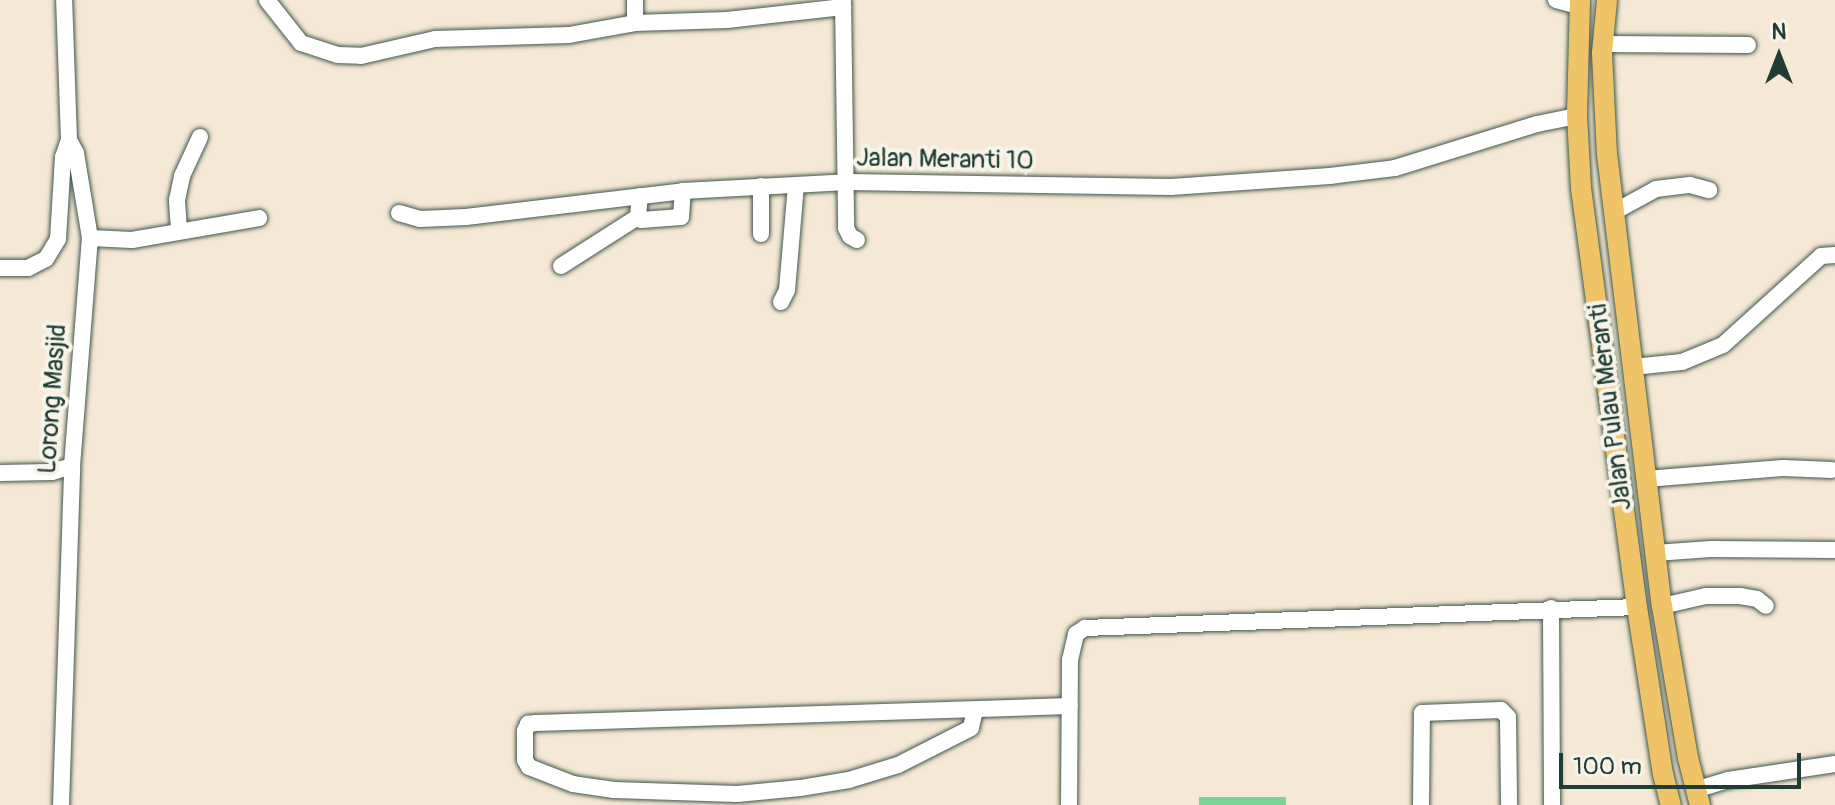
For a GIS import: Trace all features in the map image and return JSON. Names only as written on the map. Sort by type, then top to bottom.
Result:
[{"type":"main road","name":"Jalan Pulau Meranti","points":[[1607,0],[1603,44],[1607,154],[1662,606],[1698,797]]},
{"type":"main road","name":"Jalan Pulau Meranti","points":[[1580,3],[1579,156],[1637,607],[1671,805]]},
{"type":"main road","points":[[1579,156],[1607,154]]},
{"type":"street","name":"Lorong Masjid","points":[[61,805],[72,466],[90,238],[78,162],[69,140],[64,0]]},
{"type":"street","points":[[267,0],[301,43],[350,55],[435,39],[569,35],[635,23],[727,20],[843,4],[846,228],[850,236],[857,240]]},
{"type":"street","points":[[635,0],[635,23]]},
{"type":"street","points":[[1556,0],[1580,3]]},
{"type":"street","points":[[1603,44],[1748,45]]},
{"type":"street","name":"Jalan Meranti 10","points":[[399,213],[420,219],[466,217],[683,191],[847,182],[1171,187],[1289,179],[1395,168],[1577,116]]},
{"type":"street","points":[[179,230],[177,200],[182,176],[200,137]]},
{"type":"street","points":[[0,268],[28,268],[46,259],[58,239],[63,157],[69,140]]},
{"type":"street","points":[[781,302],[787,290],[796,185]]},
{"type":"street","points":[[1614,212],[1656,189],[1690,185],[1709,190]]},
{"type":"street","points":[[761,186],[761,234]]},
{"type":"street","points":[[638,217],[641,220],[681,217],[683,191]]},
{"type":"street","points":[[638,217],[640,196]]},
{"type":"street","points":[[561,266],[638,217]]},
{"type":"street","points":[[90,238],[132,240],[259,218]]},
{"type":"street","points":[[1633,367],[1682,362],[1723,345],[1821,256],[1835,255]]},
{"type":"street","points":[[0,473],[52,472],[72,466]]},
{"type":"street","points":[[1646,479],[1705,472],[1832,470]]},
{"type":"street","points":[[1655,553],[1711,549],[1835,550]]},
{"type":"street","points":[[1662,606],[1706,596],[1757,599],[1766,606]]},
{"type":"street","points":[[1069,805],[1070,660],[1076,634],[1100,624],[1637,607]]},
{"type":"street","points":[[1551,608],[1552,805]]},
{"type":"street","points":[[975,710],[971,728],[898,765],[849,780],[800,788],[737,794],[614,790],[561,780],[529,767],[525,760],[525,731],[528,724],[536,723],[1070,706]]},
{"type":"street","points":[[1421,805],[1422,713],[1490,710],[1506,712],[1508,717],[1509,805]]},
{"type":"street","points":[[1698,797],[1728,780],[1835,764]]},
{"type":"green space","points":[[1199,797],[1286,797],[1286,805],[1199,805]]}]
